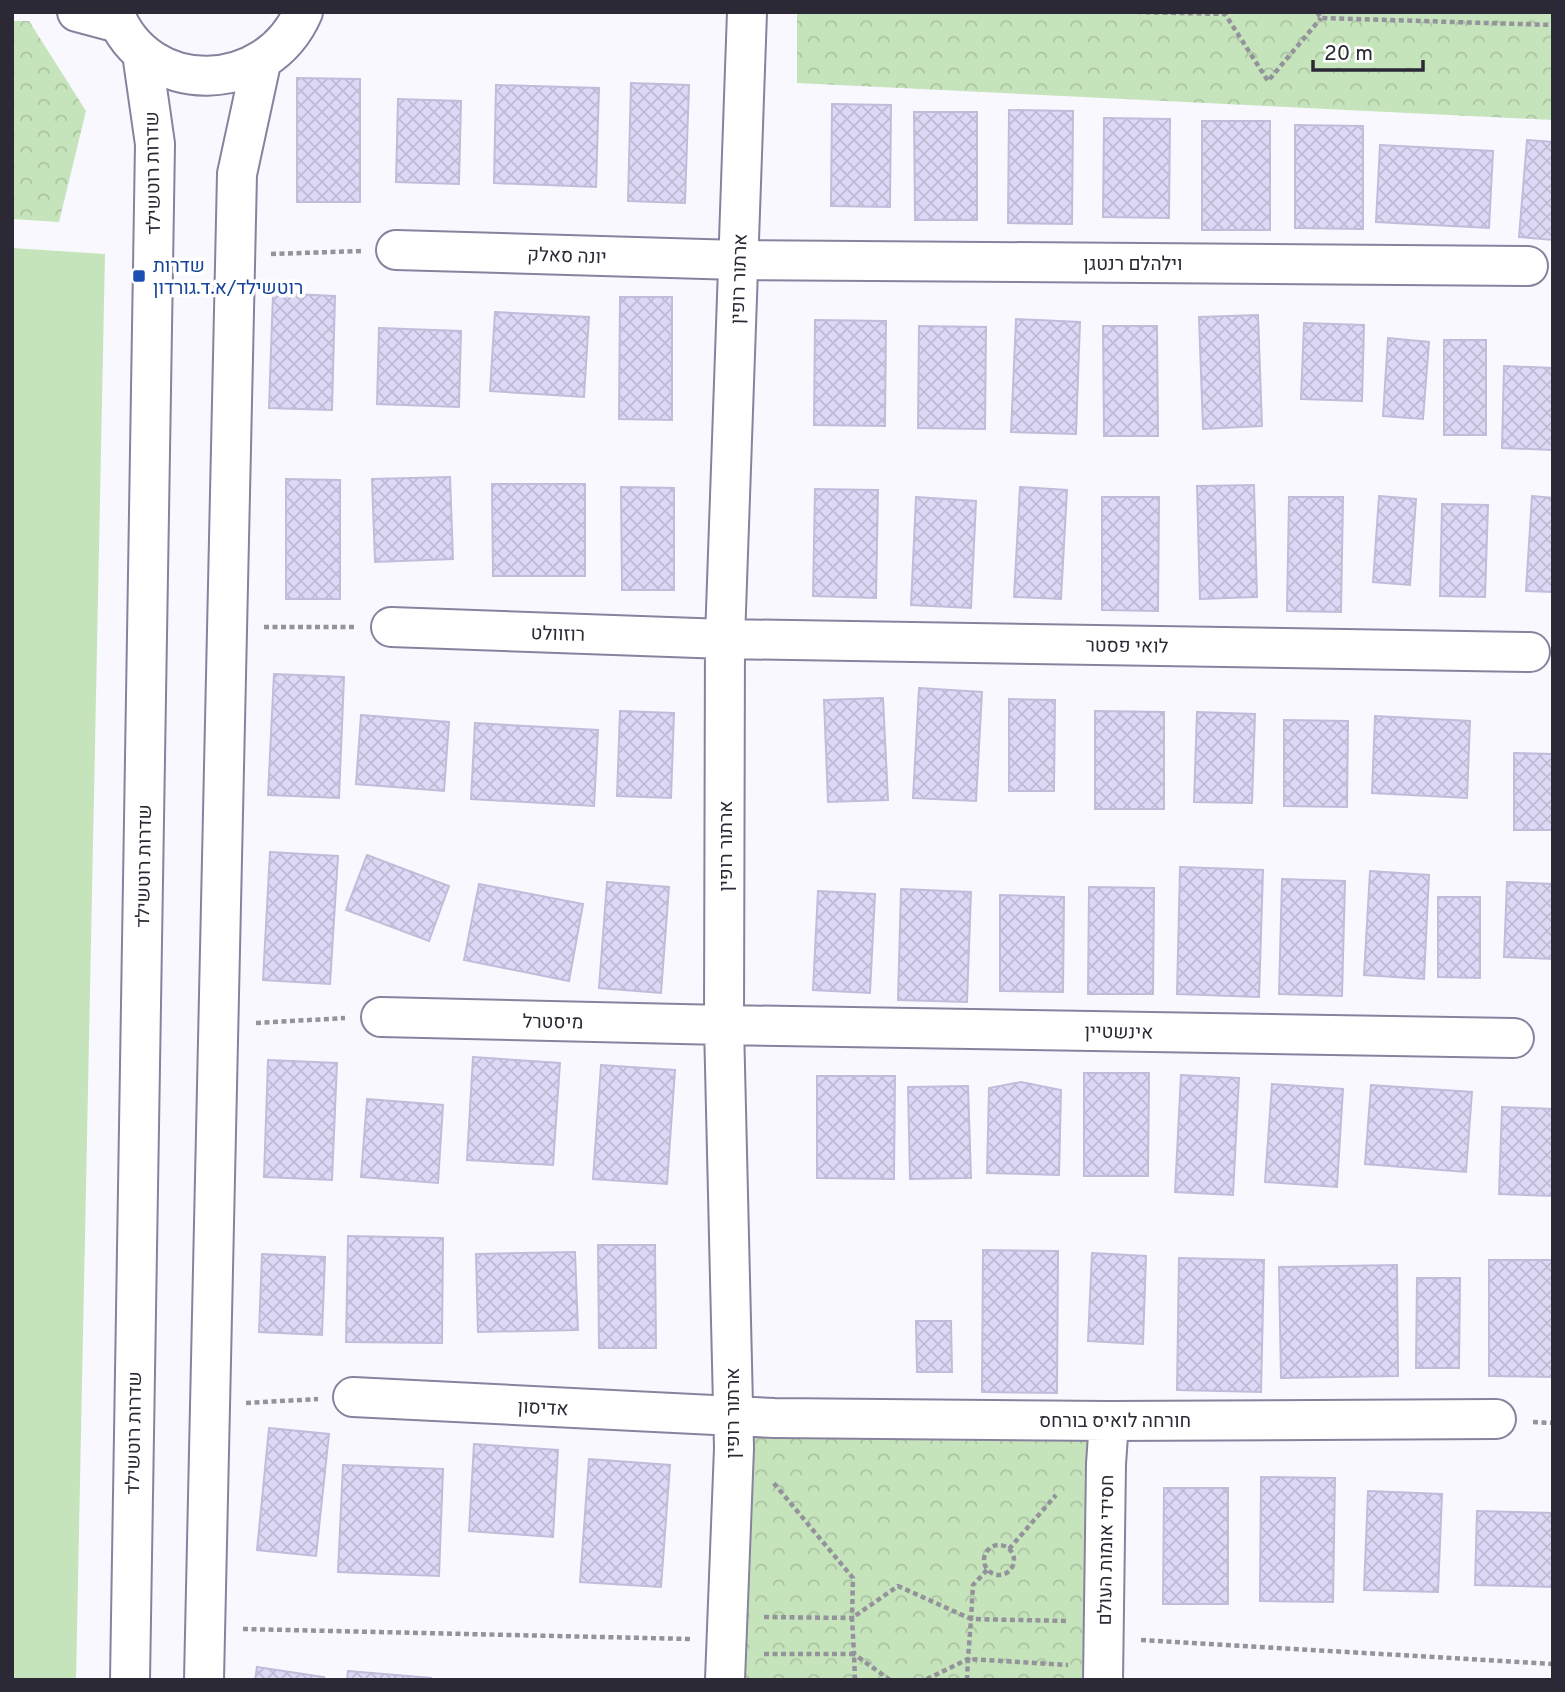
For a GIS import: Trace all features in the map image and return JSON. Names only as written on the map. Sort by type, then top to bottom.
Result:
[{"type":"street","points":[[78,12],[116,18],[142,53],[169,69],[200,77],[232,75],[261,63],[281,47],[297,27],[303,12]]},
{"type":"street","name":"ארתור רופין","points":[[725,1680],[734,1416],[724,1025],[725,639],[747,12]]},
{"type":"street","name":"שדרות רוטשילד","points":[[130,1680],[155,144],[142,53]]},
{"type":"street","points":[[204,1680],[237,174],[261,63]]},
{"type":"street","name":"יונה סאלק","points":[[396,250],[738,260]]},
{"type":"street","name":"וילהלם רנטגן","points":[[738,260],[1528,266]]},
{"type":"street","name":"רוזוולט","points":[[391,627],[725,639]]},
{"type":"street","name":"לואי פסטר","points":[[725,639],[1530,652]]},
{"type":"street","name":"מיסטרל","points":[[381,1017],[724,1025]]},
{"type":"street","name":"אינשטיין","points":[[724,1025],[1514,1038]]},
{"type":"street","name":"אדיסון","points":[[353,1397],[734,1416]]},
{"type":"street","name":"חורחה לואיס בורחס","points":[[734,1416],[1109,1421],[1496,1419]]},
{"type":"street","name":"חסידי אומות העולם","points":[[1086,1672],[1109,1421]]},
{"type":"path","points":[[1137,12],[1226,13],[1268,81],[1321,18]]},
{"type":"path","points":[[1317,12],[1321,18]]},
{"type":"path","points":[[1321,18],[1553,25]]},
{"type":"path","points":[[268,254],[396,250]]},
{"type":"path","points":[[256,627],[391,627]]},
{"type":"path","points":[[248,1023],[381,1017]]},
{"type":"path","points":[[238,1403],[353,1397]]},
{"type":"path","points":[[772,1481],[853,1578],[855,1680]]},
{"type":"path","points":[[1009,1549],[1056,1495]]},
{"type":"path","points":[[998,1545],[1009,1549],[1014,1560],[1009,1572],[997,1575],[987,1570],[984,1560],[987,1551],[998,1545]]},
{"type":"path","points":[[967,1680],[973,1585],[987,1570]]},
{"type":"path","points":[[761,1617],[852,1618],[898,1586],[971,1619],[1069,1621]]},
{"type":"path","points":[[237,1629],[691,1639]]},
{"type":"path","points":[[1140,1640],[1553,1664]]},
{"type":"path","points":[[760,1654],[854,1654],[890,1680]]},
{"type":"path","points":[[925,1680],[968,1659],[1086,1672]]},
{"type":"green space","points":[[797,12],[1553,12],[1553,120],[797,83]]},
{"type":"green space","points":[[12,21],[29,21],[86,111],[59,222],[12,219]]},
{"type":"green space","points":[[12,248],[105,254],[76,1680],[12,1680]]},
{"type":"green space","points":[[734,1416],[1109,1421],[1103,1680],[726,1680]]},
{"type":"building","points":[[297,78],[360,79],[360,202],[297,202]]},
{"type":"building","points":[[631,83],[689,85],[685,203],[628,201]]},
{"type":"building","points":[[496,85],[599,88],[596,187],[494,183]]},
{"type":"building","points":[[398,99],[461,101],[459,184],[396,182]]},
{"type":"building","points":[[832,104],[891,105],[890,207],[831,206]]},
{"type":"building","points":[[1009,110],[1073,111],[1072,224],[1008,223]]},
{"type":"building","points":[[914,112],[977,112],[977,220],[915,220]]},
{"type":"building","points":[[1104,118],[1170,119],[1169,218],[1103,217]]},
{"type":"building","points":[[1202,121],[1270,121],[1270,230],[1202,230]]},
{"type":"building","points":[[1295,125],[1363,126],[1363,229],[1295,228]]},
{"type":"building","points":[[1527,140],[1553,142],[1553,240],[1519,237]]},
{"type":"building","points":[[1380,145],[1493,151],[1489,228],[1376,222]]},
{"type":"building","points":[[273,293],[335,296],[332,410],[269,408]]},
{"type":"building","points":[[620,297],[672,297],[672,420],[619,419]]},
{"type":"building","points":[[495,312],[589,317],[584,397],[490,391]]},
{"type":"building","points":[[1258,315],[1262,426],[1203,429],[1199,317]]},
{"type":"building","points":[[1016,319],[1080,322],[1076,434],[1011,432]]},
{"type":"building","points":[[815,320],[886,321],[885,426],[814,425]]},
{"type":"building","points":[[1304,323],[1364,325],[1362,401],[1301,399]]},
{"type":"building","points":[[919,326],[986,327],[985,429],[918,428]]},
{"type":"building","points":[[1103,326],[1157,326],[1158,436],[1104,436]]},
{"type":"building","points":[[379,328],[461,331],[459,407],[377,404]]},
{"type":"building","points":[[1388,338],[1429,342],[1423,419],[1383,416]]},
{"type":"building","points":[[1444,340],[1486,340],[1486,435],[1444,435]]},
{"type":"building","points":[[1504,366],[1553,368],[1553,450],[1502,448]]},
{"type":"building","points":[[450,477],[453,559],[375,562],[372,479]]},
{"type":"building","points":[[286,479],[340,480],[340,599],[286,599]]},
{"type":"building","points":[[492,484],[585,484],[585,576],[493,576]]},
{"type":"building","points":[[1254,485],[1257,597],[1200,599],[1197,486]]},
{"type":"building","points":[[621,487],[674,488],[674,590],[622,590]]},
{"type":"building","points":[[1020,487],[1067,490],[1061,599],[1014,597]]},
{"type":"building","points":[[815,489],[878,490],[876,598],[813,596]]},
{"type":"building","points":[[1379,496],[1416,499],[1410,585],[1373,582]]},
{"type":"building","points":[[1532,496],[1553,498],[1553,592],[1526,591]]},
{"type":"building","points":[[916,497],[976,501],[971,608],[911,605]]},
{"type":"building","points":[[1102,497],[1159,497],[1158,611],[1102,610]]},
{"type":"building","points":[[1289,497],[1343,497],[1341,612],[1287,611]]},
{"type":"building","points":[[1442,504],[1488,505],[1485,597],[1440,596]]},
{"type":"building","points":[[274,674],[344,677],[339,798],[268,795]]},
{"type":"building","points":[[919,688],[982,692],[976,801],[913,798]]},
{"type":"building","points":[[883,698],[888,800],[828,802],[824,700]]},
{"type":"building","points":[[1009,699],[1055,700],[1054,791],[1009,791]]},
{"type":"building","points":[[620,711],[674,713],[671,798],[617,796]]},
{"type":"building","points":[[1095,711],[1164,712],[1164,809],[1095,809]]},
{"type":"building","points":[[1197,712],[1255,714],[1252,803],[1194,802]]},
{"type":"building","points":[[361,715],[449,722],[444,791],[356,784]]},
{"type":"building","points":[[1375,716],[1470,721],[1467,798],[1372,793]]},
{"type":"building","points":[[1284,720],[1348,721],[1347,807],[1284,806]]},
{"type":"building","points":[[475,723],[598,730],[594,806],[471,799]]},
{"type":"building","points":[[1514,753],[1553,754],[1553,830],[1514,830]]},
{"type":"building","points":[[270,852],[338,856],[330,984],[263,980]]},
{"type":"building","points":[[367,855],[449,886],[429,941],[346,910]]},
{"type":"building","points":[[1180,867],[1263,870],[1259,997],[1177,994]]},
{"type":"building","points":[[1370,871],[1429,875],[1424,979],[1364,975]]},
{"type":"building","points":[[1282,879],[1345,881],[1342,996],[1279,994]]},
{"type":"building","points":[[607,882],[669,887],[661,993],[599,988]]},
{"type":"building","points":[[1507,882],[1553,884],[1553,959],[1504,957]]},
{"type":"building","points":[[479,884],[583,904],[569,981],[464,960]]},
{"type":"building","points":[[1089,887],[1154,888],[1153,994],[1088,994]]},
{"type":"building","points":[[901,889],[971,892],[967,1002],[898,1000]]},
{"type":"building","points":[[818,891],[875,894],[870,993],[813,990]]},
{"type":"building","points":[[1000,895],[1064,897],[1063,992],[1000,991]]},
{"type":"building","points":[[1438,897],[1480,897],[1480,978],[1438,977]]},
{"type":"building","points":[[473,1057],[560,1063],[553,1165],[467,1160]]},
{"type":"building","points":[[268,1060],[337,1063],[332,1180],[264,1177]]},
{"type":"building","points":[[601,1065],[675,1070],[667,1184],[593,1179]]},
{"type":"building","points":[[1084,1073],[1149,1073],[1148,1176],[1084,1176]]},
{"type":"building","points":[[1181,1075],[1239,1078],[1233,1195],[1175,1192]]},
{"type":"building","points":[[817,1076],[895,1076],[894,1179],[817,1178]]},
{"type":"building","points":[[1021,1082],[1061,1090],[1059,1175],[987,1173],[989,1088]]},
{"type":"building","points":[[1272,1084],[1343,1089],[1337,1187],[1265,1182]]},
{"type":"building","points":[[1371,1085],[1472,1092],[1466,1172],[1365,1164]]},
{"type":"building","points":[[968,1086],[971,1178],[910,1179],[908,1087]]},
{"type":"building","points":[[367,1099],[443,1105],[438,1183],[361,1177]]},
{"type":"building","points":[[1502,1107],[1553,1109],[1553,1196],[1499,1194]]},
{"type":"building","points":[[348,1236],[443,1238],[442,1343],[346,1342]]},
{"type":"building","points":[[598,1245],[655,1245],[656,1348],[599,1348]]},
{"type":"building","points":[[983,1250],[1058,1251],[1057,1393],[982,1392]]},
{"type":"building","points":[[575,1252],[578,1330],[478,1332],[476,1254]]},
{"type":"building","points":[[1092,1253],[1146,1256],[1143,1344],[1088,1341]]},
{"type":"building","points":[[262,1254],[325,1257],[322,1335],[259,1332]]},
{"type":"building","points":[[1179,1258],[1264,1260],[1261,1392],[1177,1390]]},
{"type":"building","points":[[1489,1260],[1553,1260],[1553,1377],[1489,1376]]},
{"type":"building","points":[[1397,1265],[1398,1376],[1281,1378],[1279,1267]]},
{"type":"building","points":[[1417,1278],[1460,1278],[1459,1368],[1416,1368]]},
{"type":"building","points":[[916,1321],[951,1321],[952,1372],[917,1372]]},
{"type":"building","points":[[269,1428],[329,1434],[316,1556],[257,1550]]},
{"type":"building","points":[[474,1444],[558,1450],[553,1537],[469,1531]]},
{"type":"building","points":[[589,1459],[670,1465],[661,1587],[580,1582]]},
{"type":"building","points":[[343,1465],[443,1469],[439,1576],[338,1572]]},
{"type":"building","points":[[1261,1477],[1335,1478],[1333,1602],[1260,1601]]},
{"type":"building","points":[[1164,1488],[1228,1488],[1228,1604],[1163,1604]]},
{"type":"building","points":[[1368,1491],[1442,1494],[1438,1592],[1364,1590]]},
{"type":"building","points":[[1477,1511],[1553,1513],[1553,1587],[1475,1585]]},
{"type":"building","points":[[257,1667],[324,1677],[324,1680],[255,1680]]},
{"type":"building","points":[[348,1671],[431,1678],[431,1680],[347,1680]]},
{"type":"place","name":"שדרות רוטשילד/א.ד.גורדון","points":[[139,276]]}]
